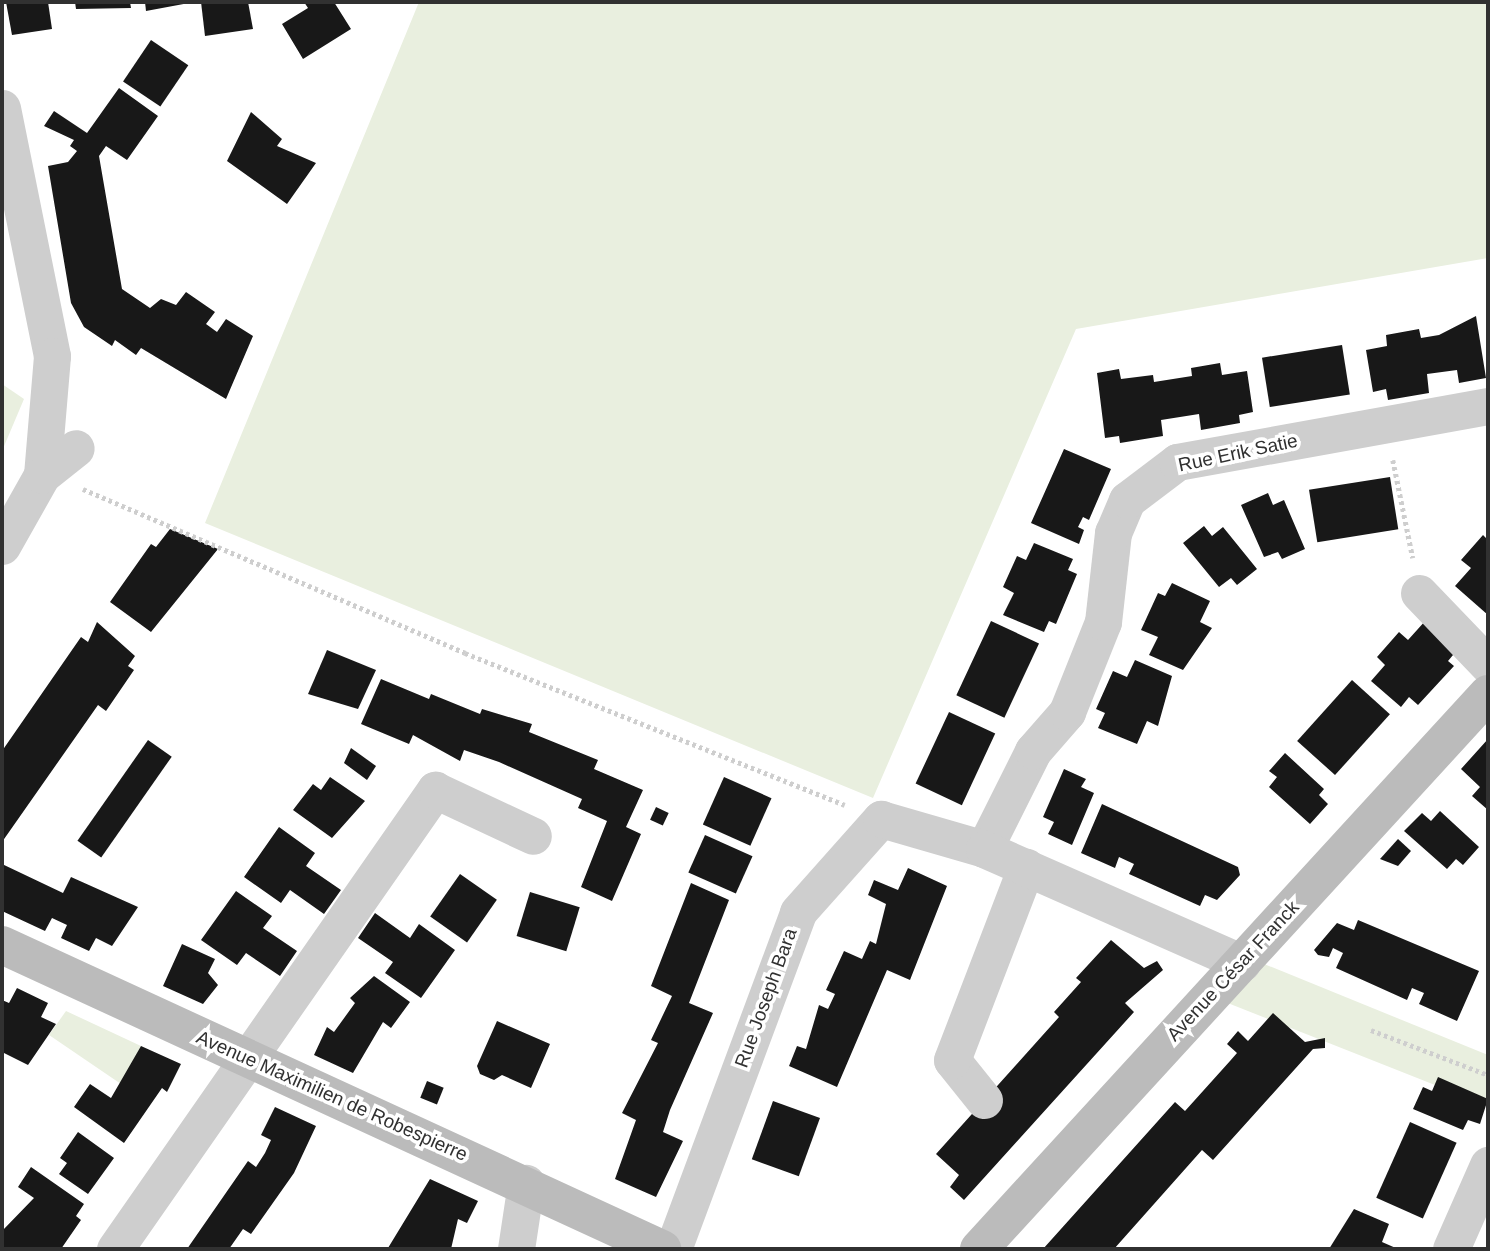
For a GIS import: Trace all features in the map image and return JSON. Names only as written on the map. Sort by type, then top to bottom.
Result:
[{"type":"street","points":[[2,108],[52,356],[42,475]]},
{"type":"street","name":"Rue Erik Satie","points":[[984,849],[1033,751],[1067,712],[1103,622],[1113,533],[1127,500],[1177,462],[1488,407]]},
{"type":"street","points":[[2,546],[42,475],[76,447]]},
{"type":"street","points":[[1419,593],[1488,665]]},
{"type":"street","name":"Avenue César Franck","points":[[979,1249],[1488,694]]},
{"type":"street","points":[[115,1249],[246,1057],[435,790],[533,836]]},
{"type":"street","points":[[881,819],[984,849],[1242,963]]},
{"type":"street","name":"Rue Joseph Bara","points":[[673,1249],[798,912],[881,819]]},
{"type":"street","points":[[984,1100],[952,1060],[1026,867]]},
{"type":"street","name":"Avenue Maximilien de Robespierre","points":[[2,945],[526,1183],[662,1249]]},
{"type":"street","points":[[1451,1249],[1488,1165]]},
{"type":"street","points":[[516,1249],[526,1183]]},
{"type":"path","points":[[1386,426],[1419,593]]},
{"type":"path","points":[[42,475],[881,819]]},
{"type":"path","points":[[1371,1030],[1488,1075]]},
{"type":"green space","points":[[419,2],[1488,2],[1488,258],[1076,329],[873,798],[205,523]]},
{"type":"green space","points":[[2,384],[24,399],[2,451]]},
{"type":"green space","points":[[1247,957],[1488,1055],[1488,1106],[1210,996]]},
{"type":"green space","points":[[66,1011],[141,1046],[121,1084],[49,1035]]},
{"type":"building","points":[[6,2],[48,2],[52,29],[12,35]]},
{"type":"building","points":[[75,2],[130,2],[131,8],[76,9]]},
{"type":"building","points":[[145,2],[189,2],[189,3],[146,11]]},
{"type":"building","points":[[201,2],[248,2],[253,29],[205,36]]},
{"type":"building","points":[[304,2],[334,2],[351,29],[303,59],[282,24],[308,8]]},
{"type":"building","points":[[151,40],[188,65],[160,107],[123,81]]},
{"type":"building","points":[[119,88],[158,116],[127,160],[106,146],[99,156],[122,289],[150,308],[161,299],[176,305],[186,292],[215,312],[206,324],[217,332],[226,319],[253,336],[226,399],[141,348],[136,355],[115,340],[112,346],[84,327],[71,303],[48,166],[68,162],[77,151],[70,146],[74,140],[44,126],[54,111],[87,133]]},
{"type":"building","points":[[251,112],[282,139],[277,146],[316,163],[287,204],[227,161]]},
{"type":"building","points":[[1476,316],[1486,378],[1459,383],[1457,370],[1427,374],[1429,393],[1388,400],[1386,389],[1373,392],[1366,350],[1387,346],[1386,335],[1419,329],[1421,338],[1439,335]]},
{"type":"building","points":[[1342,345],[1350,394],[1270,407],[1262,358]]},
{"type":"building","points":[[1220,363],[1222,375],[1247,371],[1253,412],[1239,415],[1240,423],[1201,430],[1199,414],[1161,420],[1163,436],[1120,443],[1119,436],[1105,438],[1097,373],[1119,369],[1121,379],[1153,375],[1154,382],[1192,376],[1191,368]]},
{"type":"building","points":[[1064,449],[1111,469],[1089,520],[1083,517],[1078,527],[1084,530],[1079,544],[1031,523]]},
{"type":"building","points":[[1390,477],[1398,529],[1317,542],[1309,490]]},
{"type":"building","points":[[1268,493],[1273,505],[1284,500],[1305,549],[1282,559],[1278,552],[1264,557],[1241,505]]},
{"type":"building","points":[[1204,526],[1212,536],[1223,527],[1257,569],[1237,585],[1231,578],[1219,587],[1183,543]]},
{"type":"building","points":[[170,529],[218,549],[151,632],[110,602],[151,544],[156,547]]},
{"type":"building","points":[[1483,535],[1488,540],[1488,615],[1455,586],[1471,568],[1461,560]]},
{"type":"building","points":[[1034,543],[1073,559],[1068,570],[1077,574],[1056,624],[1049,621],[1044,632],[1003,615],[1014,593],[1003,587],[1017,556],[1026,560]]},
{"type":"building","points":[[1172,583],[1210,601],[1200,622],[1212,628],[1183,670],[1149,655],[1158,637],[1141,630],[1158,593],[1165,596]]},
{"type":"building","points":[[1426,620],[1458,649],[1448,661],[1454,666],[1418,705],[1409,697],[1401,707],[1371,681],[1385,665],[1377,657],[1399,632],[1408,640]]},
{"type":"building","points":[[991,621],[1039,643],[1004,718],[956,695]]},
{"type":"building","points":[[97,622],[135,656],[128,666],[134,670],[106,711],[98,705],[2,842],[2,751],[81,637],[88,642]]},
{"type":"building","points":[[327,650],[376,670],[358,709],[308,694]]},
{"type":"building","points":[[1135,660],[1172,676],[1158,726],[1147,721],[1137,744],[1098,728],[1105,713],[1096,709],[1113,671],[1127,677]]},
{"type":"building","points":[[381,679],[429,699],[431,694],[480,714],[482,709],[532,724],[529,732],[598,760],[594,769],[643,790],[626,827],[641,834],[612,901],[581,887],[607,821],[578,808],[582,799],[499,762],[464,750],[460,761],[413,735],[409,744],[361,724]]},
{"type":"building","points":[[1352,680],[1390,714],[1335,775],[1297,741]]},
{"type":"building","points":[[949,712],[995,734],[962,805],[916,784]]},
{"type":"building","points":[[1488,739],[1488,810],[1472,796],[1480,787],[1461,769]]},
{"type":"building","points":[[148,740],[172,757],[101,857],[77,841]]},
{"type":"building","points":[[351,748],[376,766],[367,780],[344,763]]},
{"type":"building","points":[[1285,753],[1324,789],[1319,795],[1328,804],[1310,824],[1269,787],[1277,777],[1269,771]]},
{"type":"building","points":[[1064,769],[1086,779],[1081,787],[1094,793],[1072,845],[1048,834],[1054,822],[1043,817]]},
{"type":"building","points":[[330,777],[365,801],[332,838],[293,810],[313,784],[321,790]]},
{"type":"building","points":[[724,777],[772,798],[750,846],[703,825]]},
{"type":"building","points":[[1102,804],[1238,867],[1240,875],[1217,900],[1205,895],[1200,906],[1129,874],[1134,864],[1119,857],[1115,868],[1081,853]]},
{"type":"building","points":[[656,807],[669,813],[663,826],[650,820]]},
{"type":"building","points":[[1440,811],[1479,847],[1463,865],[1456,859],[1447,869],[1404,831],[1422,813],[1431,821]]},
{"type":"building","points":[[279,827],[315,853],[306,866],[341,890],[324,914],[290,890],[281,903],[244,877]]},
{"type":"building","points":[[705,835],[753,856],[736,894],[688,872]]},
{"type":"building","points":[[1398,839],[1411,851],[1398,866],[1380,859]]},
{"type":"building","points":[[2,864],[63,893],[71,877],[138,907],[112,946],[96,938],[89,951],[61,938],[67,925],[52,918],[45,931],[2,911]]},
{"type":"building","points":[[908,868],[947,886],[910,980],[887,970],[837,1087],[789,1066],[797,1046],[806,1049],[819,1005],[828,1009],[835,994],[826,990],[844,951],[862,959],[870,941],[876,944],[886,904],[868,895],[874,880],[898,890]]},
{"type":"building","points":[[460,874],[497,900],[467,942],[430,917]]},
{"type":"building","points":[[691,883],[729,900],[689,1003],[713,1013],[663,1132],[683,1141],[656,1197],[615,1179],[636,1120],[622,1113],[658,1043],[651,1040],[672,996],[651,986]]},
{"type":"building","points":[[236,891],[272,916],[263,928],[297,951],[280,976],[246,953],[237,965],[201,940]]},
{"type":"building","points":[[530,892],[580,907],[566,951],[517,936]]},
{"type":"building","points":[[375,913],[410,938],[419,924],[455,950],[421,998],[385,973],[393,962],[358,938]]},
{"type":"building","points":[[1358,920],[1479,971],[1457,1021],[1419,1004],[1424,993],[1412,988],[1407,1000],[1336,968],[1343,953],[1333,948],[1329,957],[1318,955],[1314,950],[1337,923],[1354,930]]},
{"type":"building","points":[[1111,940],[1144,968],[1157,961],[1163,970],[1125,1003],[1134,1012],[964,1200],[950,1187],[959,1175],[936,1154],[1059,1017],[1054,1012],[1081,982],[1076,978]]},
{"type":"building","points":[[182,944],[215,959],[208,973],[218,985],[203,1004],[163,986]]},
{"type":"building","points":[[374,976],[410,1002],[391,1028],[383,1022],[353,1073],[314,1055],[327,1027],[334,1032],[355,1003],[350,998]]},
{"type":"building","points":[[17,988],[48,1003],[41,1017],[56,1024],[28,1065],[2,1052],[2,1000],[9,1003]]},
{"type":"building","points":[[1273,1013],[1305,1042],[1325,1038],[1325,1048],[1313,1049],[1213,1160],[1202,1150],[1114,1249],[1043,1249],[1175,1102],[1185,1111],[1230,1061],[1237,1053],[1227,1044],[1238,1031],[1248,1041]]},
{"type":"building","points":[[497,1021],[550,1044],[531,1088],[502,1075],[494,1080],[480,1074],[477,1066]]},
{"type":"building","points":[[141,1046],[181,1064],[167,1092],[162,1088],[124,1143],[74,1107],[90,1084],[111,1098]]},
{"type":"building","points":[[1438,1077],[1488,1099],[1480,1124],[1468,1120],[1463,1130],[1413,1109],[1423,1087],[1432,1091]]},
{"type":"building","points":[[427,1081],[444,1088],[437,1104],[420,1098]]},
{"type":"building","points":[[773,1101],[820,1118],[799,1176],[752,1159]]},
{"type":"building","points":[[275,1107],[316,1126],[294,1173],[251,1234],[243,1229],[229,1249],[187,1249],[248,1161],[256,1167],[265,1153],[271,1140],[261,1135]]},
{"type":"building","points":[[1410,1122],[1457,1143],[1423,1219],[1376,1198]]},
{"type":"building","points":[[78,1132],[114,1158],[88,1194],[59,1174],[67,1163],[60,1158]]},
{"type":"building","points":[[31,1167],[84,1204],[76,1216],[81,1220],[61,1249],[2,1249],[2,1231],[34,1198],[18,1187]]},
{"type":"building","points":[[430,1179],[478,1201],[467,1223],[458,1219],[451,1249],[388,1248]]},
{"type":"building","points":[[1354,1209],[1389,1224],[1382,1242],[1398,1249],[1329,1249]]}]
